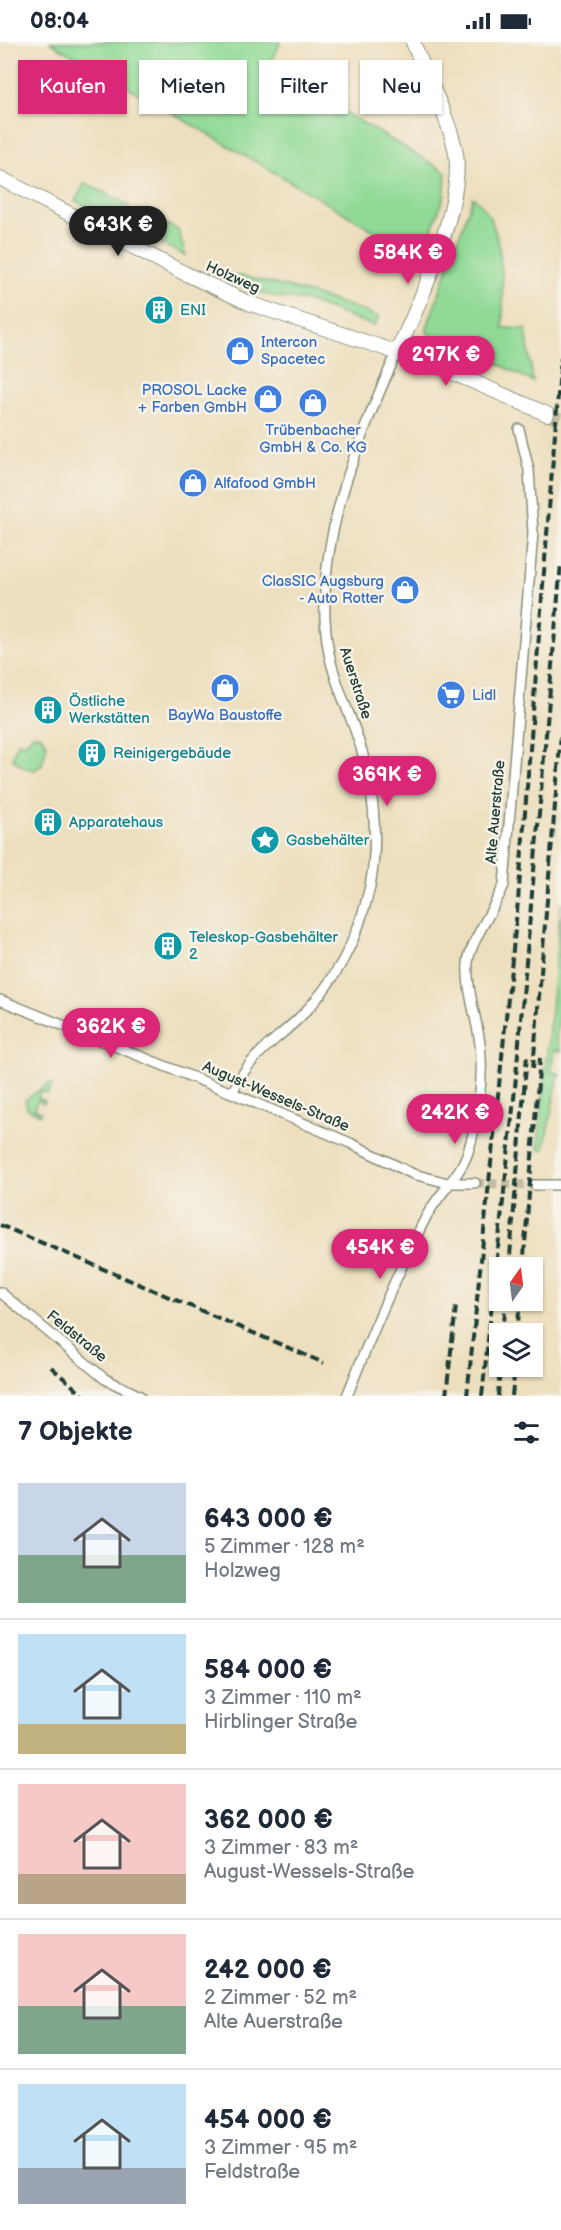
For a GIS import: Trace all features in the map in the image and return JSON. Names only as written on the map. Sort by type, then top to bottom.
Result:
[{"type":"main road","points":[[397,352],[446,228],[456,168],[455,150],[449,128],[413,42]]},
{"type":"main road","name":"Holzweg","points":[[0,178],[215,289],[251,304],[397,352],[506,394],[547,414]]},
{"type":"street","name":"Auerstraße","points":[[232,1093],[243,1069],[299,1018],[335,976],[360,922],[370,886],[374,842],[372,797],[363,753],[332,666],[326,631],[325,589],[328,556],[341,502],[362,440],[397,352]]},
{"type":"street","name":"Alte Auerstraße","points":[[448,1183],[458,1172],[468,1152],[479,1083],[480,1047],[468,965],[469,956],[495,908],[504,885],[532,533],[529,470],[519,429]]},
{"type":"street","name":"August-Wessels-Straße","points":[[0,1000],[351,1143],[413,1174],[448,1183],[476,1183]]},
{"type":"street","points":[[347,1396],[395,1281],[427,1215],[448,1183]]},
{"type":"street","points":[[534,1185],[561,1185]]},
{"type":"street","name":"Feldstraße","points":[[0,1292],[105,1379],[140,1396]]},
{"type":"green space","points":[[50,42],[281,42],[272,60],[259,60],[259,114],[348,114],[446,172],[444,197],[421,258],[174,114],[247,114],[247,60],[139,60],[139,94],[127,87],[127,60],[81,60]]},
{"type":"green space","points":[[85,183],[129,205],[114,220],[75,201]]},
{"type":"green space","points":[[473,197],[484,208],[492,222],[497,239],[502,276],[503,328],[526,329],[533,382],[493,361],[440,347],[426,330]]},
{"type":"green space","points":[[138,210],[178,230],[186,256],[121,224]]},
{"type":"green space","points":[[212,271],[297,289],[379,317],[374,326],[307,301],[275,297],[238,286]]},
{"type":"green space","points":[[33,734],[40,735],[47,744],[42,764],[35,770],[23,767],[12,758],[18,742],[24,744]]},
{"type":"green space","points":[[561,902],[561,995],[556,1039],[561,1051],[554,1050],[551,1072],[559,1073],[544,1150],[538,1149]]},
{"type":"green space","points":[[48,1084],[52,1085],[48,1094],[41,1091],[38,1098],[45,1101],[44,1104],[37,1101],[34,1109],[41,1112],[39,1115],[27,1108],[25,1100]]},
{"type":"tunnel","points":[[547,414],[561,420]]},
{"type":"tunnel","points":[[475,1183],[534,1185]]},
{"type":"railway","points":[[467,1396],[518,901],[561,357]]},
{"type":"railway","points":[[482,1396],[514,1099],[561,563]]},
{"type":"railway","points":[[533,1068],[561,733]]},
{"type":"railway","points":[[510,1257],[527,1055]]},
{"type":"railway","points":[[524,1257],[540,1058]]},
{"type":"railway","points":[[0,1225],[324,1363]]},
{"type":"railway","points":[[446,1396],[456,1306]]},
{"type":"railway","points":[[504,1323],[505,1311]]},
{"type":"railway","points":[[518,1323],[519,1311]]},
{"type":"railway","points":[[51,1367],[84,1396]]},
{"type":"railway","points":[[498,1396],[499,1377]]},
{"type":"railway","points":[[512,1396],[514,1377]]},
{"type":"place","name":"ENI","points":[[159,310]]},
{"type":"place","name":"Intercon Spacetec","points":[[240,351]]},
{"type":"place","name":"PROSOL Lacke + Farben GmbH","points":[[268,399]]},
{"type":"place","name":"Trübenbacher GmbH & Co. KG","points":[[313,403]]},
{"type":"place","name":"Alfafood GmbH","points":[[193,483]]},
{"type":"place","name":"ClasSIC Augsburg - Auto Rotter","points":[[405,590]]},
{"type":"place","name":"BayWa Baustoffe","points":[[225,688]]},
{"type":"place","name":"Lidl","points":[[451,695]]},
{"type":"place","name":"Östliche Werkstätten","points":[[48,710]]},
{"type":"place","name":"Reinigergebäude","points":[[92,753]]},
{"type":"place","name":"Apparatehaus","points":[[48,822]]},
{"type":"place","name":"Gasbehälter","points":[[265,840]]},
{"type":"place","name":"Teleskop-Gasbehälter 2","points":[[168,946]]}]
